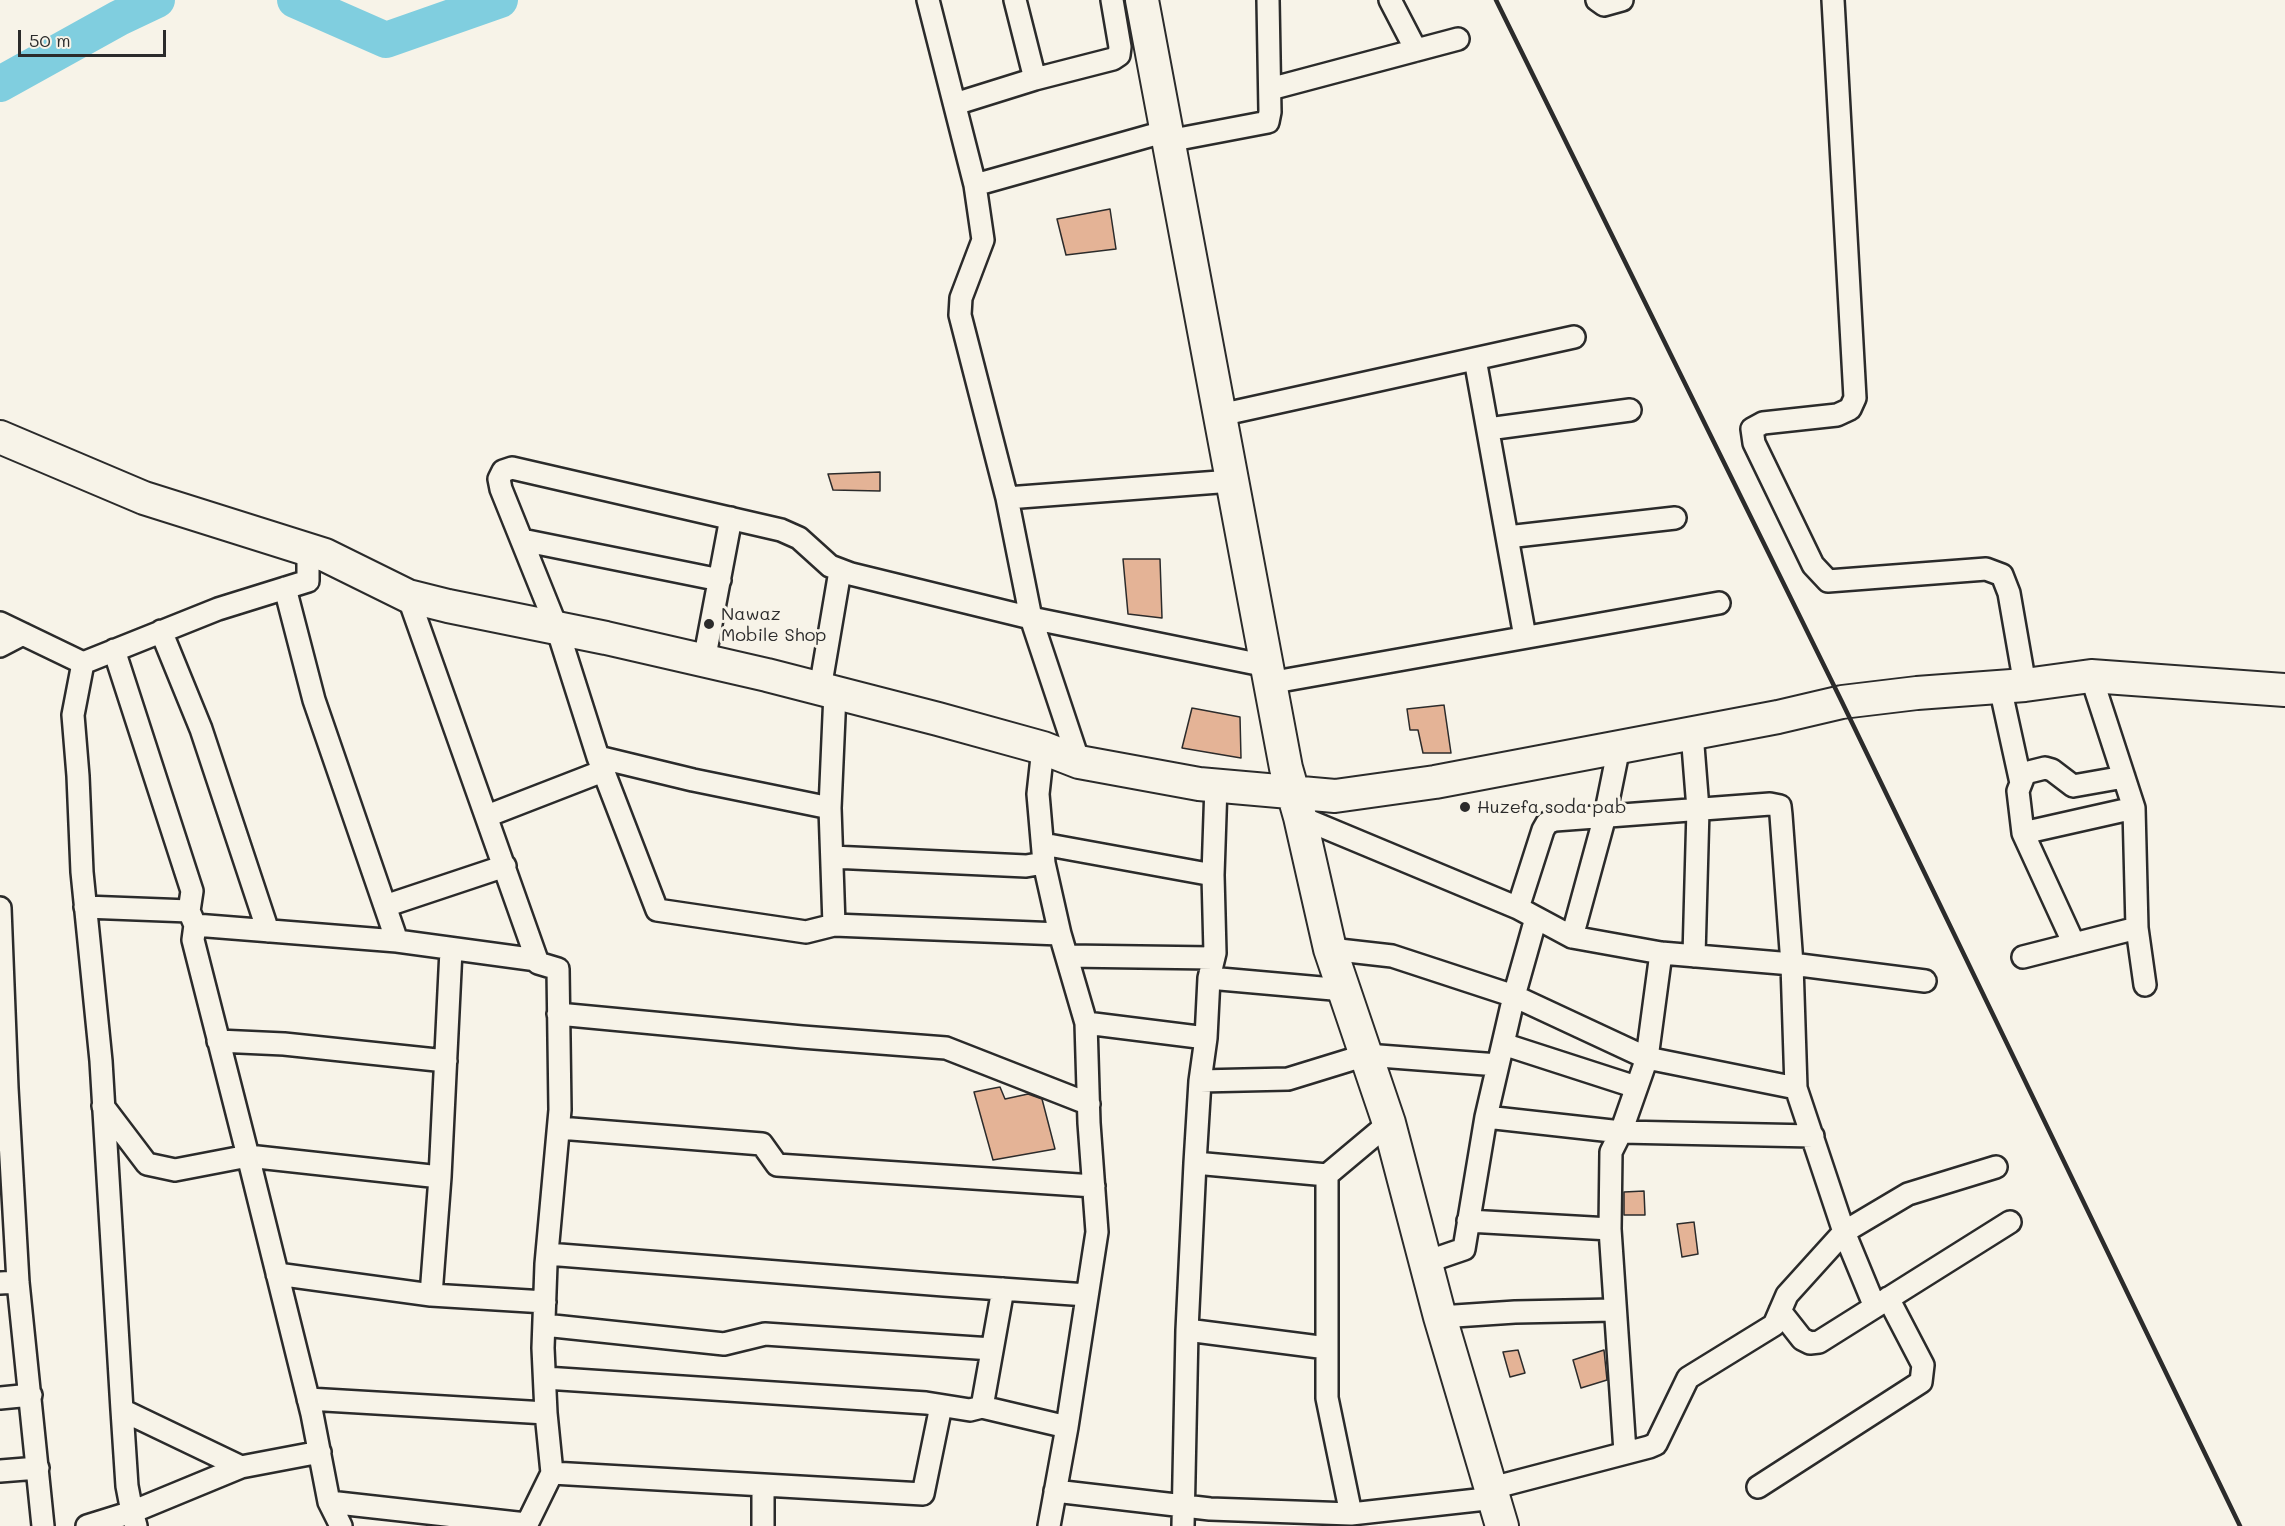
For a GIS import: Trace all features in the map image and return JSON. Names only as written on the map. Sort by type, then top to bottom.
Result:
[{"type":"main road","points":[[1142,0],[1268,674],[1330,949],[1389,1123],[1440,1317],[1496,1504]]},
{"type":"main road","points":[[0,437],[144,498],[308,548],[408,596],[704,661],[828,691],[1042,748],[1079,762],[1216,785],[1296,804],[1619,747],[1778,717],[1842,702],[1917,693],[2012,686],[2091,676],[2285,690]]},
{"type":"street","points":[[928,0],[928,8],[956,104],[975,185],[983,240],[959,306],[1006,498],[1031,618],[1079,762]]},
{"type":"street","points":[[1015,0],[1035,79]]},
{"type":"street","points":[[956,104],[1035,79],[1113,59],[1119,55],[1120,47],[1112,0]]},
{"type":"street","points":[[975,185],[1168,136],[1268,122],[1270,89],[1268,0]]},
{"type":"street","points":[[1390,0],[1416,50]]},
{"type":"street","points":[[1597,0],[1604,5],[1622,0]]},
{"type":"street","points":[[1833,0],[1855,398],[1850,409],[1837,415],[1763,423],[1752,429],[1754,444],[1813,565],[1828,581],[1986,569],[2002,575],[2009,593],[2012,686],[2021,783]]},
{"type":"street","points":[[1270,89],[1458,39]]},
{"type":"street","points":[[1220,415],[1574,337]]},
{"type":"street","points":[[1475,359],[1525,637]]},
{"type":"street","points":[[1488,429],[1630,410]]},
{"type":"street","points":[[1060,934],[834,925],[806,932],[657,910],[600,764],[557,628],[499,479],[503,471],[512,468],[781,530],[790,534],[830,566],[840,571],[1268,674],[1525,637],[1719,603]]},
{"type":"street","points":[[1006,498],[1232,481]]},
{"type":"street","points":[[704,661],[731,518]]},
{"type":"street","points":[[1507,537],[1675,518]]},
{"type":"street","points":[[522,540],[720,580]]},
{"type":"street","points":[[0,623],[82,663],[218,609],[308,581],[308,548]]},
{"type":"street","points":[[834,925],[828,691],[840,571]]},
{"type":"street","points":[[285,588],[314,700],[397,941]]},
{"type":"street","points":[[329,1502],[526,1525],[552,1473],[546,1413],[544,1325],[560,1110],[558,969],[538,963],[408,596]]},
{"type":"street","points":[[161,631],[201,729],[268,931]]},
{"type":"street","points":[[0,646],[23,634]]},
{"type":"street","points":[[114,650],[192,891],[193,940],[308,1399],[329,1502],[341,1526]]},
{"type":"street","points":[[82,663],[73,715],[85,907],[103,1106],[127,1486],[134,1519]]},
{"type":"street","points":[[2091,676],[2134,808],[2137,928],[2145,985]]},
{"type":"street","points":[[1692,733],[1698,809],[1694,956]]},
{"type":"street","points":[[1572,937],[1605,816],[1619,747]]},
{"type":"street","points":[[1042,748],[1038,794],[1043,854],[1060,934],[1086,1023],[1097,1232],[1067,1427],[1048,1526]]},
{"type":"street","points":[[487,816],[600,764],[830,807]]},
{"type":"street","points":[[2074,944],[2023,833],[2018,795],[2021,783],[2025,773],[2048,767],[2073,786],[2124,777]]},
{"type":"street","points":[[1184,1516],[1187,1330],[1200,1081],[1206,1038],[1211,968],[1216,785]]},
{"type":"street","points":[[1296,804],[1527,913],[1572,937],[1661,953],[1792,964],[1925,981]]},
{"type":"street","points":[[1426,1262],[1464,1250],[1486,1117],[1514,996],[1527,913],[1543,830],[1547,823],[1555,820],[1698,809],[1770,804],[1780,806],[1792,964],[1796,1088],[1844,1232],[1882,1303],[1923,1365],[1921,1382],[1758,1487]]},
{"type":"street","points":[[2023,833],[2134,808]]},
{"type":"street","points":[[832,857],[1026,866],[1043,854],[1213,875]]},
{"type":"street","points":[[385,906],[505,866]]},
{"type":"street","points":[[85,907],[192,918],[268,931],[397,941],[537,960]]},
{"type":"street","points":[[0,908],[9,1282],[31,1395],[43,1526]]},
{"type":"street","points":[[2023,957],[2137,928]]},
{"type":"street","points":[[1330,949],[1392,956],[1514,996],[1647,1058],[1796,1088]]},
{"type":"street","points":[[431,1295],[440,1177],[451,950]]},
{"type":"street","points":[[1625,1452],[1610,1229],[1611,1152],[1621,1132],[1647,1058],[1661,953]]},
{"type":"street","points":[[1067,956],[1211,968],[1344,990]]},
{"type":"street","points":[[558,1014],[946,1048],[1089,1104]]},
{"type":"street","points":[[1086,1023],[1206,1038]]},
{"type":"street","points":[[218,1041],[284,1044],[446,1061]]},
{"type":"street","points":[[1503,1044],[1636,1087]]},
{"type":"street","points":[[1200,1081],[1288,1078],[1366,1055],[1498,1065]]},
{"type":"street","points":[[103,1106],[147,1164],[175,1170],[248,1156],[440,1177]]},
{"type":"street","points":[[1486,1117],[1621,1132],[1813,1136]]},
{"type":"street","points":[[1195,1163],[1327,1175],[1389,1123]]},
{"type":"street","points":[[559,1128],[762,1144],[777,1165],[1094,1186]]},
{"type":"street","points":[[1055,1491],[1184,1516],[1210,1509],[1351,1514],[1496,1504],[1625,1452],[1656,1444],[1688,1378],[1774,1325],[1787,1295],[1844,1232],[1908,1194],[1996,1167]]},
{"type":"street","points":[[1327,1175],[1327,1398],[1351,1514]]},
{"type":"street","points":[[1468,1221],[1610,1229]]},
{"type":"street","points":[[1780,1311],[1803,1339],[1810,1343],[1820,1342],[2010,1222]]},
{"type":"street","points":[[548,1254],[1087,1294]]},
{"type":"street","points":[[277,1274],[431,1295],[545,1302]]},
{"type":"street","points":[[982,1407],[1003,1289]]},
{"type":"street","points":[[1440,1317],[1515,1312],[1614,1310]]},
{"type":"street","points":[[544,1325],[724,1344],[765,1334],[992,1349]]},
{"type":"street","points":[[1187,1330],[1328,1348]]},
{"type":"street","points":[[545,1378],[941,1406],[970,1410],[982,1407],[1067,1427]]},
{"type":"street","points":[[0,1398],[31,1395]]},
{"type":"street","points":[[308,1399],[546,1413]]},
{"type":"street","points":[[552,1473],[923,1494],[941,1406]]},
{"type":"street","points":[[122,1410],[241,1467]]},
{"type":"street","points":[[87,1526],[134,1519],[241,1467],[320,1452]]},
{"type":"street","points":[[0,1471],[38,1468]]},
{"type":"street","points":[[763,1486],[764,1526]]},
{"type":"building","points":[[1110,209],[1116,249],[1066,255],[1057,219]]},
{"type":"building","points":[[880,472],[880,491],[833,490],[828,474]]},
{"type":"building","points":[[1123,559],[1160,559],[1162,618],[1128,614]]},
{"type":"building","points":[[1444,705],[1451,753],[1423,753],[1418,730],[1410,730],[1407,709]]},
{"type":"building","points":[[1192,708],[1240,717],[1241,758],[1182,748]]},
{"type":"building","points":[[1000,1087],[1005,1099],[1028,1094],[1042,1099],[1055,1149],[993,1160],[974,1092]]},
{"type":"building","points":[[1644,1191],[1645,1215],[1624,1215],[1624,1192]]},
{"type":"building","points":[[1694,1222],[1698,1254],[1682,1257],[1677,1224]]},
{"type":"building","points":[[1518,1350],[1525,1373],[1510,1377],[1503,1352]]},
{"type":"building","points":[[1604,1350],[1607,1380],[1581,1388],[1573,1360]]},
{"type":"waterway","points":[[0,84],[119,18],[157,0]]},
{"type":"waterway","points":[[295,0],[386,40],[500,0]]},
{"type":"railway","points":[[1496,0],[1842,702],[2240,1526]]},
{"type":"place","name":"Nawaz Mobile Shop","points":[[709,624]]},
{"type":"place","name":"Huzefa soda pab","points":[[1465,807]]}]
